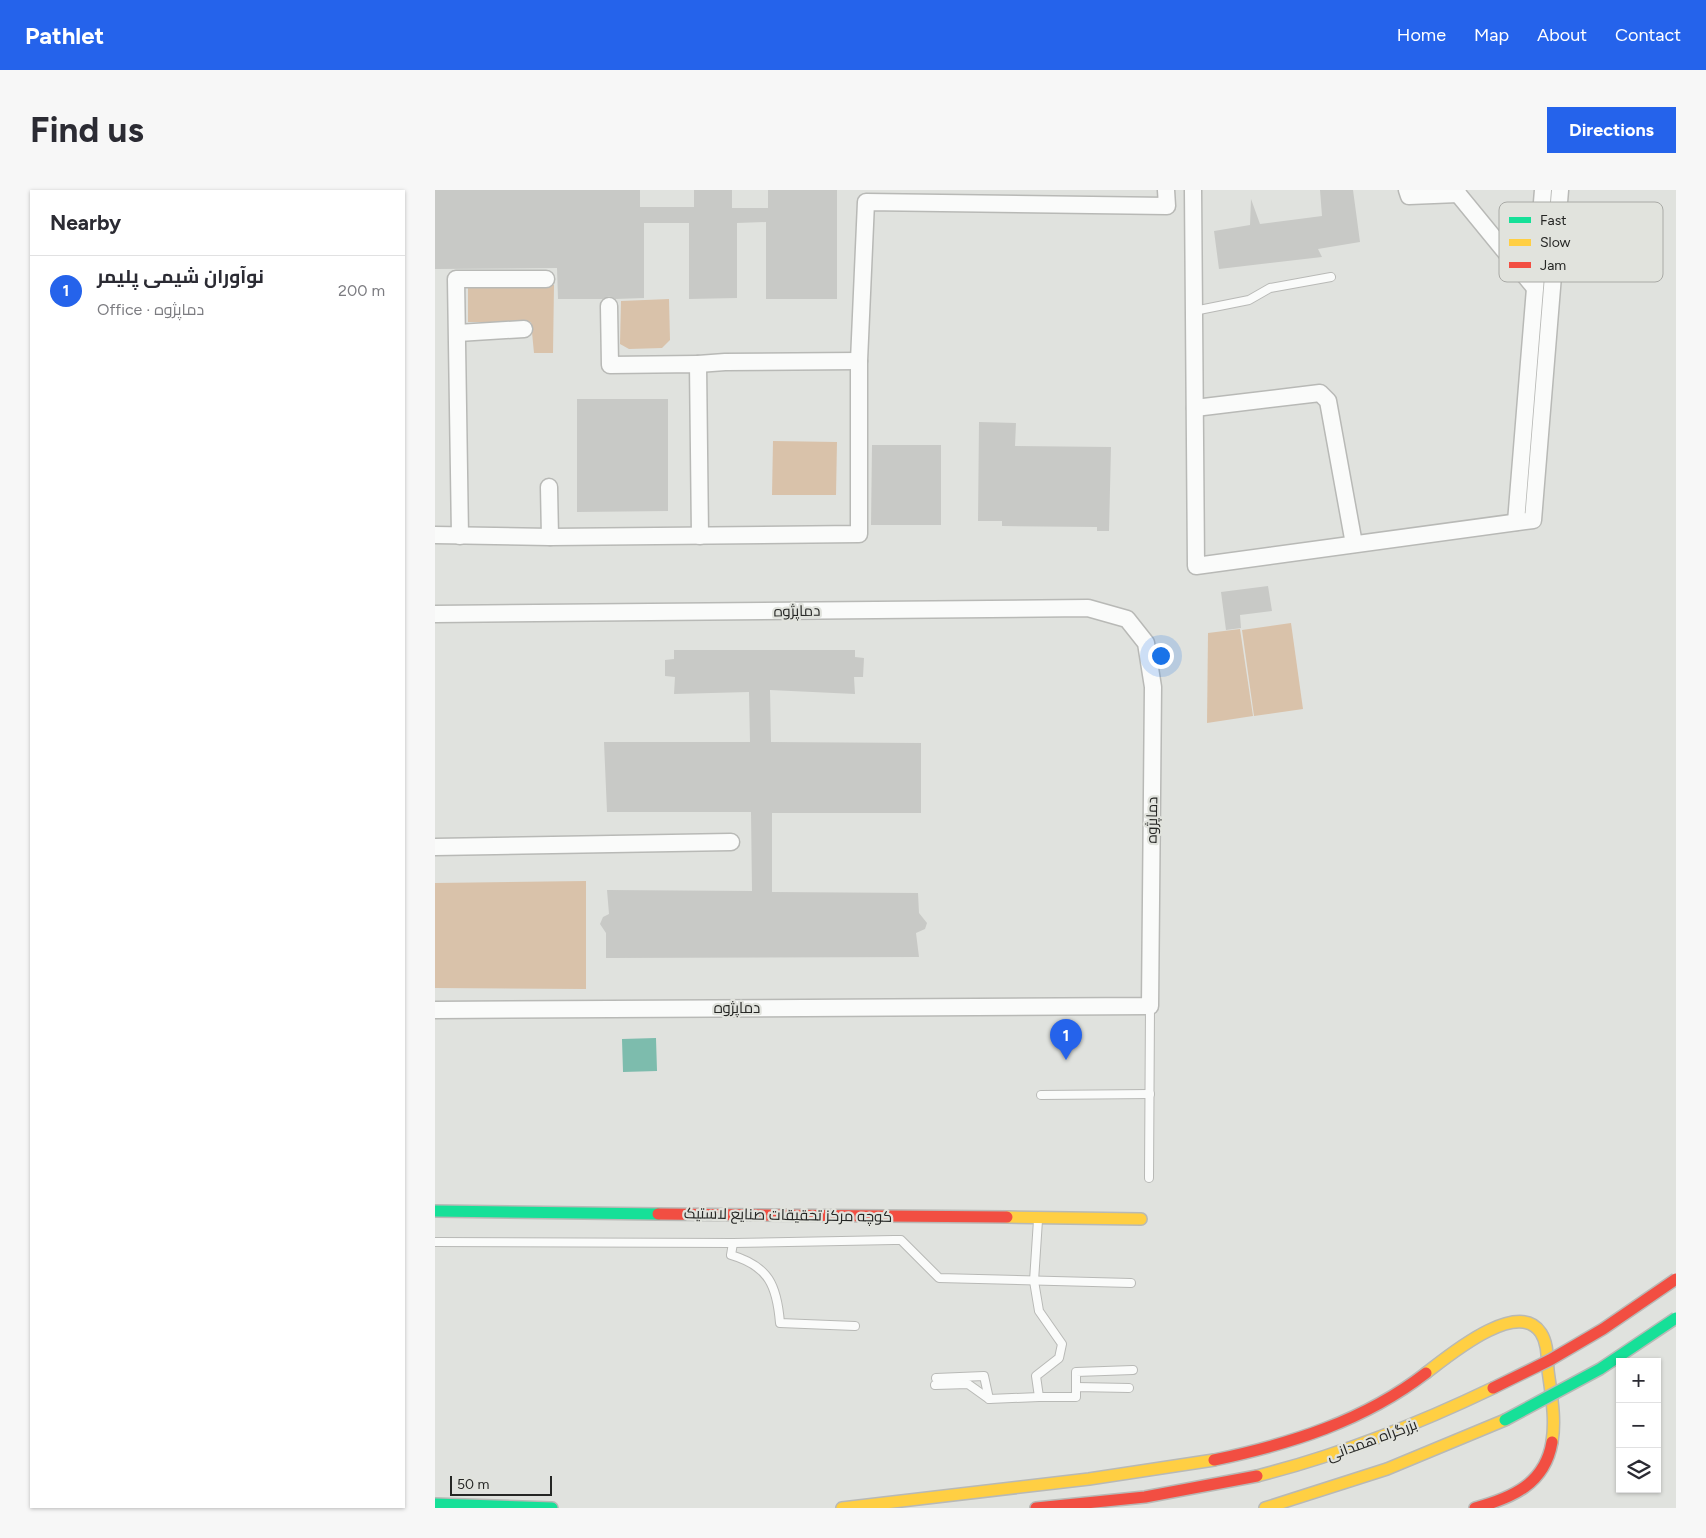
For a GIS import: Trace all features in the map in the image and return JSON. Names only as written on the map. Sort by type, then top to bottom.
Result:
[{"type":"main road","name":"کوچه مرکز تحقیقات صنایع لاستیک","points":[[435,1210],[1141,1219]]},
{"type":"main road","name":"بزرگراه همدانی","points":[[1036,1508],[1134,1499],[1242,1480],[1326,1458],[1405,1429],[1550,1360],[1595,1334],[1676,1279]]},
{"type":"main road","points":[[1265,1508],[1317,1493],[1403,1464],[1505,1420],[1600,1369],[1676,1318]]},
{"type":"main road","points":[[842,1508],[1053,1485],[1194,1464],[1250,1452],[1303,1436],[1349,1419],[1390,1399],[1489,1331],[1513,1322],[1530,1323],[1539,1330],[1544,1342],[1554,1407],[1554,1434],[1550,1455],[1541,1473],[1526,1488],[1509,1497],[1475,1508]]},
{"type":"main road","points":[[435,1504],[552,1508]]},
{"type":"street","points":[[435,535],[550,537],[859,534],[859,362],[866,196],[1167,206],[1166,190]]},
{"type":"street","points":[[1193,190],[1196,566],[1533,520],[1552,282]]},
{"type":"street","points":[[1407,190],[1409,196],[1457,192],[1499,244]]},
{"type":"street","points":[[461,536],[456,279],[547,279]]},
{"type":"street","points":[[1530,282],[1535,288]]},
{"type":"street","points":[[1516,522],[1535,282]]},
{"type":"street","points":[[609,306],[610,366],[725,362],[859,362]]},
{"type":"street","points":[[458,333],[523,329]]},
{"type":"street","points":[[698,364],[700,536]]},
{"type":"street","points":[[1195,408],[1320,393],[1328,401],[1354,544]]},
{"type":"street","points":[[549,487],[550,537]]},
{"type":"street","name":"دماپژوه","points":[[435,614],[1088,608],[1127,619],[1146,643],[1153,687],[1150,1006],[435,1010]]},
{"type":"street","points":[[435,847],[731,842]]},
{"type":"lane","points":[[1194,310],[1249,300],[1269,288],[1331,277]]},
{"type":"lane","points":[[1149,1178],[1150,1006]]},
{"type":"lane","points":[[1041,1095],[1150,1094]]},
{"type":"lane","points":[[1038,1218],[1034,1281],[1039,1310],[1062,1344],[1059,1358],[1036,1376],[1039,1397]]},
{"type":"lane","points":[[435,1242],[733,1243],[901,1240],[939,1278],[1131,1283]]},
{"type":"lane","points":[[733,1243],[731,1256],[749,1260],[767,1274],[778,1300],[780,1324],[855,1326]]},
{"type":"lane","points":[[989,1399],[984,1376],[935,1382],[968,1384],[989,1399],[1076,1396],[1076,1372],[1133,1370]]},
{"type":"lane","points":[[1076,1387],[1129,1388]]},
{"type":"shaded area","points":[[554,285],[553,353],[534,353],[531,322],[468,322],[468,288]]},
{"type":"shaded area","points":[[669,299],[670,340],[662,348],[629,349],[620,344],[621,301]]},
{"type":"shaded area","points":[[773,441],[837,442],[836,495],[772,495]]},
{"type":"shaded area","points":[[1291,623],[1303,709],[1254,716],[1242,630]]},
{"type":"shaded area","points":[[1240,629],[1253,716],[1207,723],[1208,633]]},
{"type":"shaded area","points":[[586,881],[586,989],[435,988],[435,883]]},
{"type":"shaded area","points":[[656,1038],[657,1071],[623,1072],[622,1039]]},
{"type":"building","points":[[435,190],[640,190],[640,207],[694,207],[694,190],[732,190],[732,208],[768,208],[768,190],[837,190],[837,299],[766,299],[766,222],[737,223],[737,298],[689,299],[689,223],[644,223],[644,298],[615,299],[609,296],[603,299],[558,299],[557,268],[435,269]]},
{"type":"building","points":[[1320,190],[1353,190],[1360,242],[1318,249],[1322,257],[1219,269],[1214,231],[1250,225],[1251,199],[1260,224],[1322,216]]},
{"type":"building","points":[[577,399],[668,399],[668,511],[577,512]]},
{"type":"building","points":[[979,422],[1016,423],[1015,446],[1111,447],[1109,531],[1097,531],[1097,527],[1002,526],[1002,521],[978,521]]},
{"type":"building","points":[[872,445],[941,445],[941,525],[871,525]]},
{"type":"building","points":[[1268,586],[1272,611],[1240,615],[1241,628],[1226,630],[1221,592]]},
{"type":"building","points":[[674,650],[855,650],[855,657],[864,658],[863,677],[854,677],[855,694],[770,690],[771,742],[921,743],[921,813],[772,813],[772,892],[918,893],[919,913],[927,923],[925,929],[916,933],[919,957],[606,958],[606,933],[600,924],[603,917],[609,914],[607,890],[752,891],[751,812],[607,812],[604,742],[750,742],[749,692],[674,694],[675,677],[665,676],[665,660],[674,659]]},
{"type":"traffic: fast","points":[[435,1211],[658,1214]]},
{"type":"traffic: fast","points":[[1505,1420],[1600,1369],[1676,1318]]},
{"type":"traffic: fast","points":[[435,1504],[552,1508]]},
{"type":"traffic: slow","points":[[1007,1217],[1141,1219]]},
{"type":"traffic: slow","points":[[1426,1373],[1483,1334],[1500,1326],[1516,1322],[1530,1324],[1541,1333],[1546,1346],[1552,1397],[1552,1442]]},
{"type":"traffic: slow","points":[[1257,1476],[1348,1449],[1493,1388]]},
{"type":"traffic: slow","points":[[1265,1508],[1387,1469],[1505,1420]]},
{"type":"traffic: slow","points":[[842,1508],[1089,1479],[1214,1460]]},
{"type":"traffic: jam","points":[[658,1214],[1007,1217]]},
{"type":"traffic: jam","points":[[1493,1388],[1550,1360],[1603,1329],[1676,1279]]},
{"type":"traffic: jam","points":[[1214,1460],[1298,1438],[1352,1417],[1377,1405],[1426,1373]]},
{"type":"traffic: jam","points":[[1475,1508],[1514,1494],[1525,1487],[1542,1469],[1552,1442]]},
{"type":"traffic: jam","points":[[1036,1508],[1145,1497],[1257,1476]]},
{"type":"place","name":"نوآوران شیمی پلیمر","points":[[1066,1060]]}]
